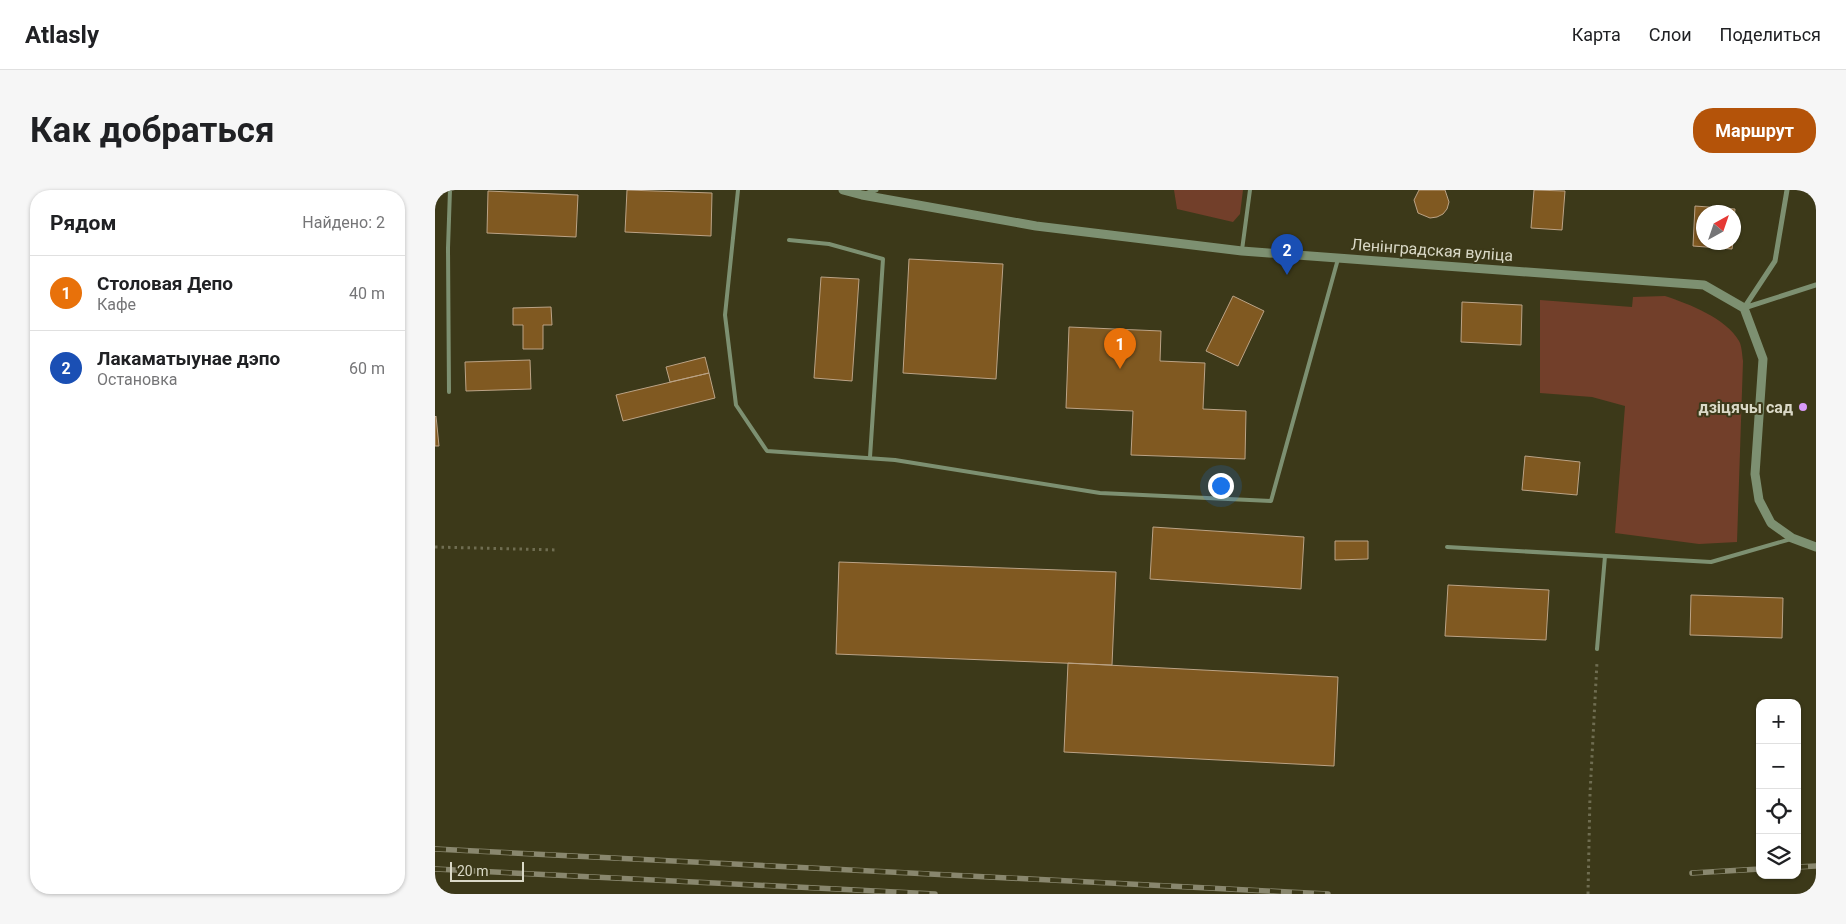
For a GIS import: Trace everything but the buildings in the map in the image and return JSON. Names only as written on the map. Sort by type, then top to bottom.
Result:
[{"type":"street","name":"Ленінградская вуліца","points":[[843,190],[862,196],[1036,226],[1242,251],[1703,285],[1744,308]]},
{"type":"street","points":[[862,196],[876,190]]},
{"type":"street","points":[[1744,308],[1775,261],[1787,190]]},
{"type":"street","points":[[1744,308],[1816,285]]},
{"type":"street","points":[[1744,308],[1763,359],[1755,474],[1759,500],[1771,523],[1792,538],[1816,547]]},
{"type":"lane","points":[[449,392],[448,248],[450,190]]},
{"type":"lane","points":[[738,190],[725,315],[735,405],[767,451],[869,457],[1100,493],[1271,501],[1339,258]]},
{"type":"lane","points":[[1242,251],[1250,190]]},
{"type":"lane","points":[[789,240],[829,244],[883,259],[869,457]]},
{"type":"lane","points":[[1447,547],[1711,562],[1792,538]]},
{"type":"lane","points":[[1597,649],[1605,556]]},
{"type":"path","points":[[435,547],[558,550]]},
{"type":"path","points":[[1588,894],[1590,794],[1597,649]]},
{"type":"shaded area","points":[[1174,190],[1243,190],[1240,214],[1233,222],[1177,209]]},
{"type":"shaded area","points":[[1665,296],[1685,303],[1716,319],[1733,333],[1741,345],[1743,361],[1737,542],[1699,544],[1615,533],[1625,406],[1592,397],[1540,393],[1540,300],[1632,307],[1633,297]]},
{"type":"railway","points":[[435,849],[1328,894]]},
{"type":"railway","points":[[1801,867],[1816,866]]},
{"type":"railway","points":[[435,869],[935,894]]},
{"type":"railway","points":[[1692,873],[1756,869]]},
{"type":"place","name":"Лакаматыунае дэпо","points":[[1287,275]]},
{"type":"place","name":"Столовая Депо","points":[[1120,369]]},
{"type":"place","name":"дзіцячы сад","points":[[1803,407]]}]
